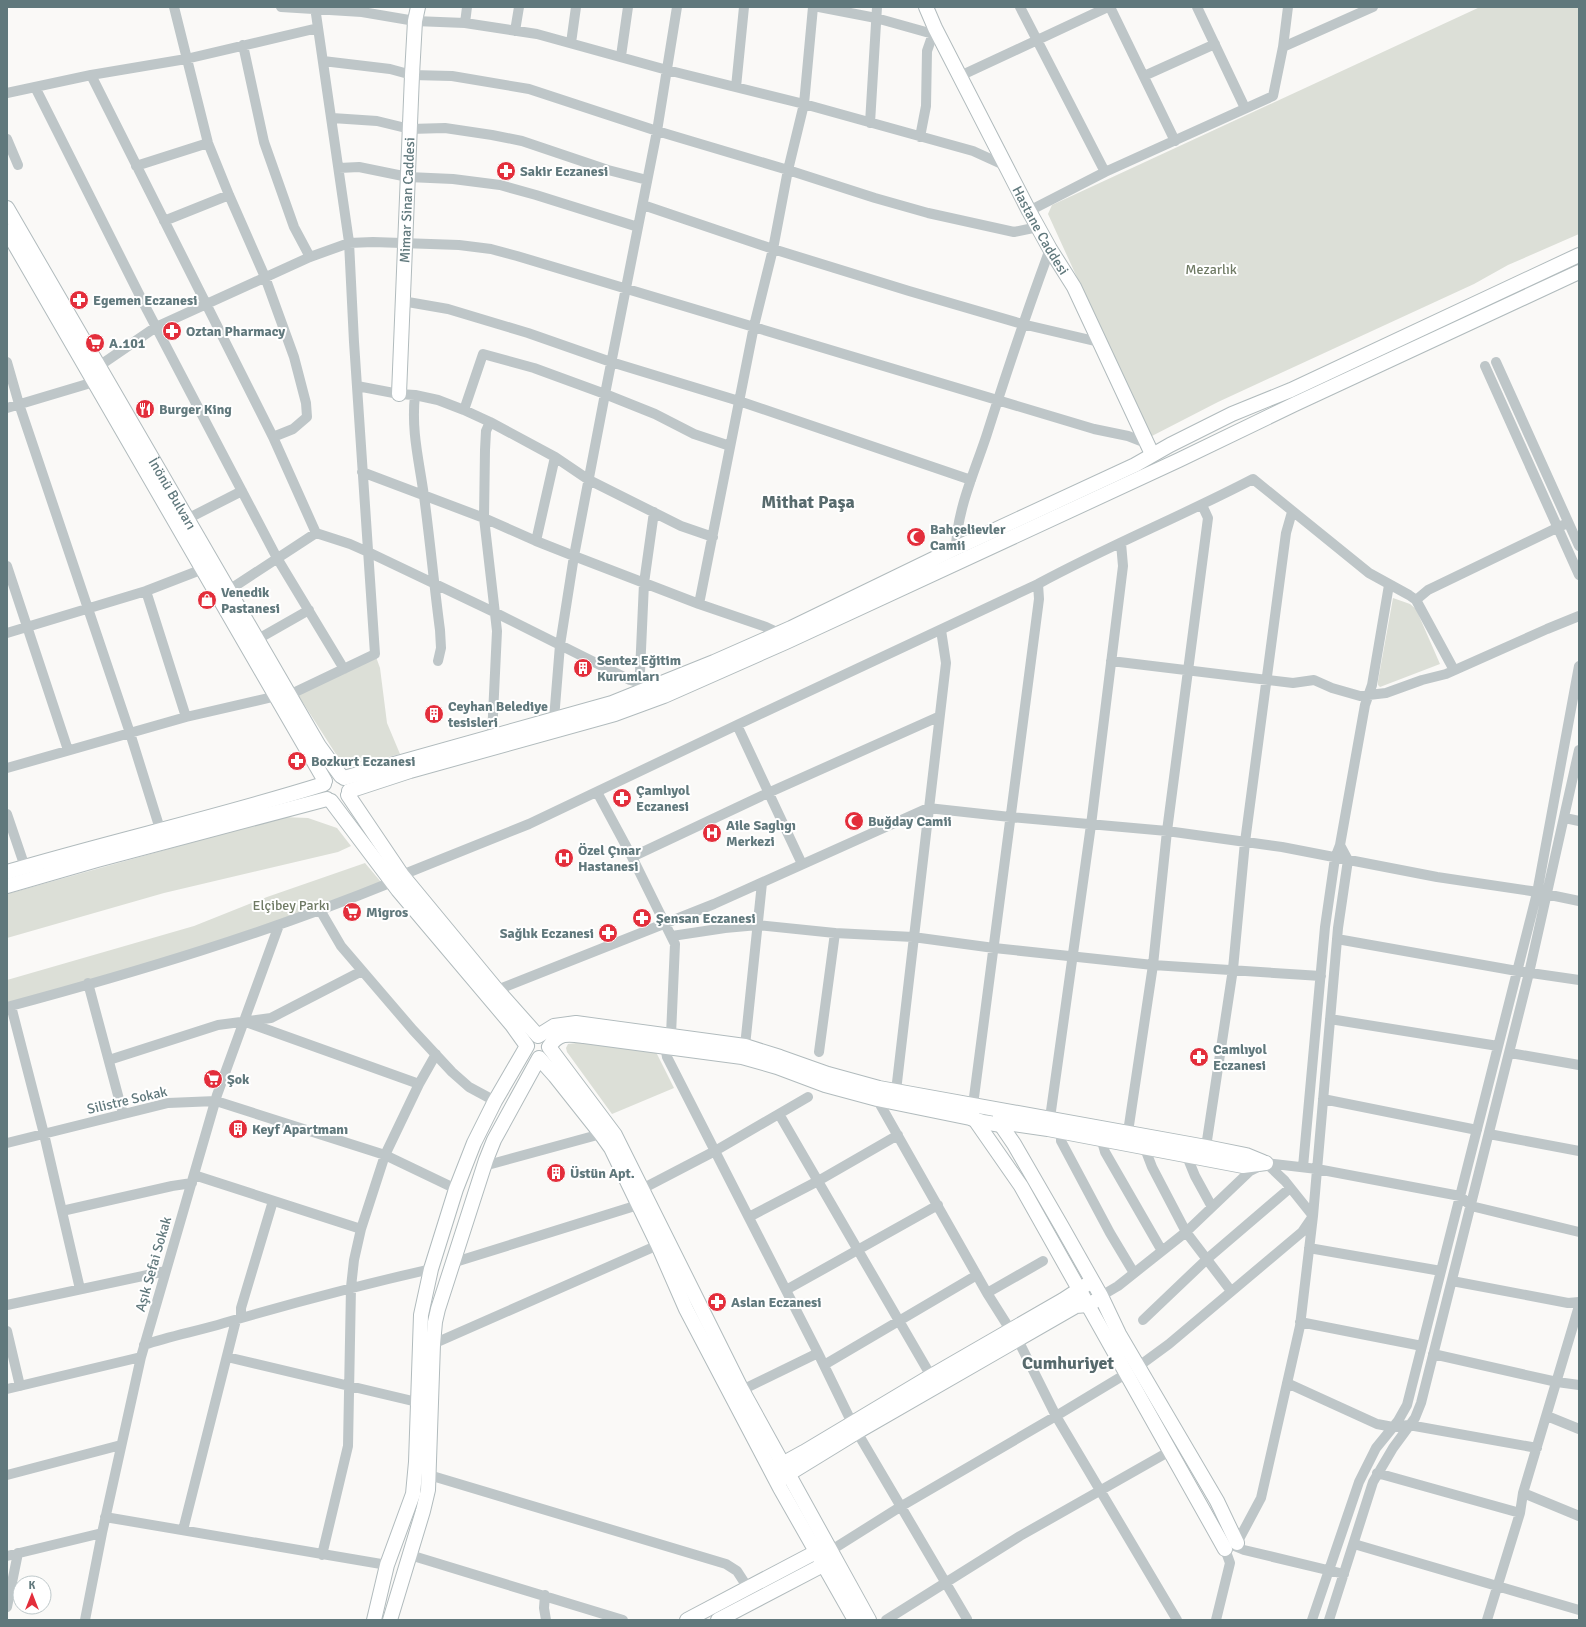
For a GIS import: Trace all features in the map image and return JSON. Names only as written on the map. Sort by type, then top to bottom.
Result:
[{"type":"street","points":[[174,7],[208,143],[265,277],[294,357],[306,403],[307,417],[293,429],[273,437]]},
{"type":"street","points":[[281,7],[362,10],[416,21],[465,23],[537,34],[621,56],[667,70],[804,104],[973,151],[1006,166]]},
{"type":"street","name":"Mimar Sinan Caddesi","points":[[399,394],[412,75],[418,7]]},
{"type":"street","points":[[465,23],[467,7]]},
{"type":"street","points":[[515,31],[519,7]]},
{"type":"street","points":[[571,43],[576,7]]},
{"type":"street","points":[[621,56],[628,7]]},
{"type":"street","points":[[554,719],[560,645],[574,556],[604,394],[657,131],[676,7]]},
{"type":"street","points":[[736,87],[744,7]]},
{"type":"street","points":[[699,604],[754,326],[773,250],[788,170],[804,104],[813,7]]},
{"type":"street","points":[[819,7],[934,31],[927,51],[926,106],[920,137]]},
{"type":"street","points":[[870,123],[877,7]]},
{"type":"street","name":"Hastane Caddesi","points":[[926,7],[934,31],[960,76],[1029,211],[1050,249],[1074,287],[1149,448]]},
{"type":"street","points":[[1020,7],[1105,172]]},
{"type":"street","points":[[960,76],[1109,7],[1175,141]]},
{"type":"street","points":[[1197,7],[1245,108]]},
{"type":"street","points":[[1283,47],[1373,7]]},
{"type":"street","points":[[7,768],[186,717],[283,695],[375,654],[362,472],[349,243],[315,8]]},
{"type":"street","points":[[1029,211],[1105,172],[1273,96],[1283,47],[1286,9]]},
{"type":"street","points":[[7,93],[91,75],[186,58],[318,28]]},
{"type":"street","points":[[1144,76],[1215,44]]},
{"type":"street","points":[[243,46],[264,142],[294,227],[310,257]]},
{"type":"street","points":[[323,62],[390,69],[412,75],[452,76],[529,89],[657,131],[928,213],[1014,232],[1038,227]]},
{"type":"street","points":[[91,75],[273,437],[316,533],[350,544],[496,612],[641,686]]},
{"type":"street","points":[[35,87],[67,153],[277,558],[344,669]]},
{"type":"street","points":[[332,118],[377,121],[410,128],[445,128],[522,141],[608,170],[647,180]]},
{"type":"street","points":[[7,139],[18,165]]},
{"type":"street","points":[[136,166],[208,143]]},
{"type":"street","points":[[338,168],[359,167],[408,177],[453,179],[500,185],[638,227]]},
{"type":"street","points":[[164,221],[229,195]]},
{"type":"street","points":[[643,205],[773,250],[1022,324],[1099,342]]},
{"type":"street","name":"İnönü Bulvarı","points":[[7,208],[258,639],[324,783]]},
{"type":"street","name":"İnönü Bulvarı","points":[[7,231],[12,249],[94,382],[203,569],[283,695],[346,785],[397,878]]},
{"type":"street","points":[[99,366],[156,326],[310,257],[349,243],[373,242],[459,245],[491,249],[625,288],[1094,429],[1128,436],[1149,448],[1170,445],[1225,418],[1298,386],[1579,255]]},
{"type":"street","points":[[956,548],[956,529],[971,480],[1022,324],[1050,249]]},
{"type":"street","points":[[7,872],[160,829],[282,798],[324,783],[332,776],[346,785],[410,771],[614,714],[664,696],[786,642],[1180,460],[1295,404],[1579,272]]},
{"type":"street","points":[[402,301],[448,308],[562,344],[611,362],[739,401],[971,480]]},
{"type":"street","points":[[464,410],[483,354],[534,368],[604,394],[655,414],[694,434],[730,446]]},
{"type":"street","points":[[7,362],[19,404],[130,734],[160,829]]},
{"type":"street","points":[[1496,362],[1579,546]]},
{"type":"street","points":[[1485,366],[1579,575]]},
{"type":"street","points":[[7,408],[94,382]]},
{"type":"street","points":[[357,386],[438,400],[464,410],[490,422],[555,458],[589,480],[681,526],[713,537]]},
{"type":"street","points":[[415,395],[413,416],[416,446],[424,495],[440,630],[441,648],[438,661]]},
{"type":"street","points":[[1225,418],[1237,420],[1237,429],[1233,434]]},
{"type":"street","points":[[490,422],[486,431],[484,518],[496,612],[497,638],[492,736]]},
{"type":"street","points":[[1170,445],[1169,455],[1180,460]]},
{"type":"street","points":[[346,785],[492,736],[612,702],[641,686],[779,633],[956,548],[1135,465],[1149,448]]},
{"type":"street","points":[[536,541],[555,458]]},
{"type":"street","points":[[362,472],[484,518],[574,556],[779,633]]},
{"type":"street","points":[[80,1289],[44,1134],[9,1006],[279,925],[320,910],[529,824],[1038,584],[1082,560],[1202,505],[1253,479],[1369,573],[1389,585],[1409,594],[1416,600],[1454,670]]},
{"type":"street","points":[[187,519],[242,491]]},
{"type":"street","points":[[1128,1132],[1153,965],[1167,831],[1208,518],[1202,505]]},
{"type":"street","points":[[641,686],[640,672],[644,583],[654,512]]},
{"type":"street","points":[[1206,1147],[1233,969],[1245,842],[1286,533],[1292,512]]},
{"type":"street","points":[[1416,600],[1428,590],[1568,523]]},
{"type":"street","points":[[229,590],[316,533]]},
{"type":"street","points":[[1050,1118],[1091,825],[1123,566],[1121,543]]},
{"type":"street","points":[[7,566],[68,750]]},
{"type":"street","points":[[7,633],[146,591],[203,569]]},
{"type":"street","points":[[1038,584],[1039,599],[972,1111],[974,1119],[989,1138],[1021,1186],[1170,1451],[1232,1546],[1344,1574]]},
{"type":"street","points":[[1303,1167],[1325,927],[1336,858],[1340,845],[1365,705],[1372,685],[1389,585]]},
{"type":"street","points":[[146,591],[186,717]]},
{"type":"street","points":[[258,639],[309,610]]},
{"type":"street","points":[[1111,661],[1293,682],[1314,680],[1332,688],[1360,696],[1386,693],[1454,670],[1579,616]]},
{"type":"street","points":[[896,1091],[938,717],[946,663],[941,630]]},
{"type":"street","points":[[1312,1620],[1358,1482],[1376,1448],[1393,1427],[1407,1405],[1537,893],[1579,666]]},
{"type":"street","points":[[632,857],[768,793],[938,717]]},
{"type":"street","points":[[737,725],[802,864]]},
{"type":"street","points":[[1331,1619],[1373,1482],[1377,1473],[1415,1418],[1421,1403],[1510,1053],[1548,895],[1579,750]]},
{"type":"street","points":[[324,783],[323,792],[329,800],[538,1036],[542,1036],[547,1040],[550,1047],[615,1135],[742,1390],[780,1472]]},
{"type":"street","points":[[7,886],[96,860],[329,800],[334,802],[343,801],[346,785]]},
{"type":"street","points":[[597,792],[632,857],[675,944],[667,1057],[824,1364],[854,1427],[967,1619],[966,1620]]},
{"type":"street","points":[[497,990],[714,904],[928,808],[1091,825],[1167,831],[1282,847],[1437,877],[1579,901]]},
{"type":"street","points":[[7,814],[25,867]]},
{"type":"street","points":[[1564,818],[1579,821]]},
{"type":"street","points":[[1216,1620],[1230,1563],[1232,1546],[1261,1498],[1300,1322],[1313,1216],[1337,939],[1348,860],[1340,845]]},
{"type":"street","points":[[397,878],[512,1025],[527,1046],[529,1053],[535,1058],[539,1058],[555,1076],[611,1148],[658,1245],[686,1309],[780,1472],[823,1551],[869,1620]]},
{"type":"street","points":[[745,1046],[762,882]]},
{"type":"street","points":[[320,910],[340,946],[436,1054],[469,1087],[495,1101]]},
{"type":"street","name":"Aşık Sefai Sokak","points":[[85,1620],[105,1517],[144,1345],[216,1101],[279,925]]},
{"type":"street","points":[[672,936],[724,928],[758,925],[835,933],[913,937],[994,948],[1153,965],[1233,969],[1321,976]]},
{"type":"street","points":[[819,1052],[835,933]]},
{"type":"street","points":[[1337,939],[1517,971],[1579,980]]},
{"type":"street","points":[[109,1060],[218,1025],[271,1018],[362,971]]},
{"type":"street","points":[[88,983],[123,1114]]},
{"type":"street","points":[[1330,1019],[1498,1046]]},
{"type":"street","points":[[244,1021],[418,1084]]},
{"type":"street","points":[[374,1620],[387,1565],[413,1494],[416,1462],[421,1315],[431,1269],[456,1189],[474,1143],[495,1101],[532,1038],[554,1026],[576,1023],[742,1057],[777,1067],[825,1085],[877,1099],[983,1122],[1001,1125],[1014,1124],[1061,1131],[1243,1166],[1266,1163],[1317,1168],[1460,1196],[1471,1206],[1579,1232]]},
{"type":"street","points":[[390,1620],[423,1511],[429,1475],[435,1322],[452,1263],[494,1140],[539,1058],[547,1054],[557,1038],[572,1035],[745,1046],[828,1074],[879,1088],[1128,1132],[1246,1155],[1266,1163],[1290,1188],[1313,1216]]},
{"type":"street","points":[[1510,1053],[1579,1065]]},
{"type":"street","points":[[322,1555],[348,1446],[350,1287],[354,1260],[385,1156],[418,1084],[436,1054]]},
{"type":"street","points":[[642,1189],[715,1151],[808,1097]]},
{"type":"street","points":[[877,1099],[987,1293],[1015,1335],[1056,1416],[1177,1620]]},
{"type":"street","points":[[1324,1099],[1478,1130]]},
{"type":"street","name":"Silistre Sokak","points":[[7,1143],[168,1103],[216,1101],[385,1156],[456,1189]]},
{"type":"street","points":[[996,1109],[999,1114],[1001,1125],[1026,1165],[1101,1296],[1119,1334],[1217,1501],[1232,1546]]},
{"type":"street","points":[[779,1114],[931,1376]]},
{"type":"street","points":[[1061,1131],[1061,1141],[1110,1233],[1134,1273]]},
{"type":"street","points":[[484,1166],[601,1134]]},
{"type":"street","points":[[1490,1134],[1579,1151]]},
{"type":"street","points":[[749,1217],[818,1181],[898,1135]]},
{"type":"street","points":[[1101,1138],[1105,1152],[1162,1251]]},
{"type":"street","points":[[1144,1146],[1152,1167],[1186,1232],[1231,1291]]},
{"type":"street","points":[[1186,1154],[1195,1176],[1212,1207]]},
{"type":"street","points":[[854,1427],[931,1376],[1076,1306],[1088,1305],[1134,1273],[1186,1232],[1250,1171],[1266,1163]]},
{"type":"street","points":[[62,1211],[172,1186],[193,1179],[273,1201],[362,1229]]},
{"type":"street","points":[[1143,1320],[1207,1259],[1290,1188]]},
{"type":"street","points":[[183,1530],[226,1357],[273,1201]]},
{"type":"street","points":[[452,1263],[638,1205]]},
{"type":"street","points":[[786,1290],[938,1205]]},
{"type":"street","points":[[687,1620],[823,1551],[1056,1416],[1139,1366],[1169,1344],[1302,1232],[1313,1216]]},
{"type":"street","points":[[433,1344],[658,1245]]},
{"type":"street","points":[[1309,1248],[1441,1271]]},
{"type":"street","points":[[987,1293],[1043,1261]]},
{"type":"street","points":[[144,1345],[350,1287],[431,1269]]},
{"type":"street","points":[[7,1305],[166,1271]]},
{"type":"street","points":[[824,1364],[977,1275]]},
{"type":"street","points":[[780,1472],[854,1427],[1015,1335],[1078,1289],[1092,1281]]},
{"type":"street","points":[[1452,1281],[1568,1303],[1579,1302]]},
{"type":"street","points":[[1487,1620],[1520,1513],[1523,1493],[1579,1306]]},
{"type":"street","points":[[1300,1322],[1422,1346]]},
{"type":"street","points":[[7,1331],[20,1386]]},
{"type":"street","points":[[742,1390],[818,1354]]},
{"type":"street","points":[[1433,1354],[1557,1382],[1579,1384]]},
{"type":"street","points":[[7,1389],[141,1357]]},
{"type":"street","points":[[226,1357],[417,1402]]},
{"type":"street","points":[[1287,1382],[1377,1424],[1393,1427],[1409,1425],[1537,1448]]},
{"type":"street","points":[[1547,1416],[1579,1429]]},
{"type":"street","points":[[7,1475],[121,1445]]},
{"type":"street","points":[[886,1620],[1020,1536],[1170,1451]]},
{"type":"street","points":[[1377,1473],[1520,1513]]},
{"type":"street","points":[[429,1475],[726,1564],[733,1567],[737,1571],[748,1588]]},
{"type":"street","points":[[1523,1493],[1579,1516]]},
{"type":"street","points":[[105,1517],[387,1565]]},
{"type":"street","points":[[7,1556],[102,1533]]},
{"type":"street","points":[[1354,1544],[1579,1610]]},
{"type":"street","points":[[823,1551],[823,1565],[855,1620]]},
{"type":"street","points":[[7,1607],[18,1553]]},
{"type":"street","points":[[410,1555],[623,1620]]},
{"type":"street","points":[[718,1620],[823,1565]]},
{"type":"street","points":[[545,1595],[544,1608],[546,1620]]},
{"type":"green space","name":"Mezarlık","points":[[1480,7],[1579,7],[1579,234],[1508,265],[1474,284],[1218,402],[1150,437],[1048,214],[1052,205]]},
{"type":"green space","points":[[1393,598],[1410,604],[1416,609],[1440,664],[1380,687],[1378,685],[1378,681]]},
{"type":"green space","points":[[375,654],[380,668],[387,723],[400,754],[369,762],[341,762],[298,695]]},
{"type":"green space","points":[[283,817],[308,818],[337,828],[351,846],[338,852],[164,893],[7,938],[7,894]]},
{"type":"green space","name":"Elçibey Parkı","points":[[365,863],[381,882],[299,919],[7,1007],[7,980],[194,926],[267,897]]},
{"type":"green space","points":[[584,1042],[656,1052],[674,1088],[612,1114],[567,1052],[566,1048],[568,1044]]},
{"type":"place","name":"Sakir Eczanesi","points":[[506,171]]},
{"type":"place","name":"Egemen Eczanesi","points":[[79,300]]},
{"type":"place","name":"Oztan Pharmacy","points":[[172,331]]},
{"type":"place","name":"A.101","points":[[95,343]]},
{"type":"place","name":"Burger King","points":[[145,409]]},
{"type":"place","name":"Bahçelievler Camii","points":[[916,537]]},
{"type":"place","name":"Venedik Pastanesi","points":[[207,600]]},
{"type":"place","name":"Sentez Eğitim Kurumları","points":[[583,668]]},
{"type":"place","name":"Ceyhan Belediye tesisleri","points":[[434,714]]},
{"type":"place","name":"Bozkurt Eczanesi","points":[[297,761]]},
{"type":"place","name":"Çamlıyol Eczanesi","points":[[622,798]]},
{"type":"place","name":"Buğday Camii","points":[[854,821]]},
{"type":"place","name":"Aile Saglıgı Merkezi","points":[[712,833]]},
{"type":"place","name":"Özel Çınar Hastanesi","points":[[564,858]]},
{"type":"place","name":"Migros","points":[[352,912]]},
{"type":"place","name":"Şensan Eczanesi","points":[[642,918]]},
{"type":"place","name":"Sağlık Eczanesi","points":[[608,933]]},
{"type":"place","name":"Camlıyol Eczanesi","points":[[1199,1057]]},
{"type":"place","name":"Şok","points":[[213,1079]]},
{"type":"place","name":"Keyf Apartmanı","points":[[238,1129]]},
{"type":"place","name":"Üstün Apt.","points":[[556,1173]]},
{"type":"place","name":"Aslan Eczanesi","points":[[717,1302]]},
{"type":"district","name":"Mithat Paşa","points":[[808,502]]},
{"type":"district","name":"Cumhuriyet","points":[[1068,1363]]}]
